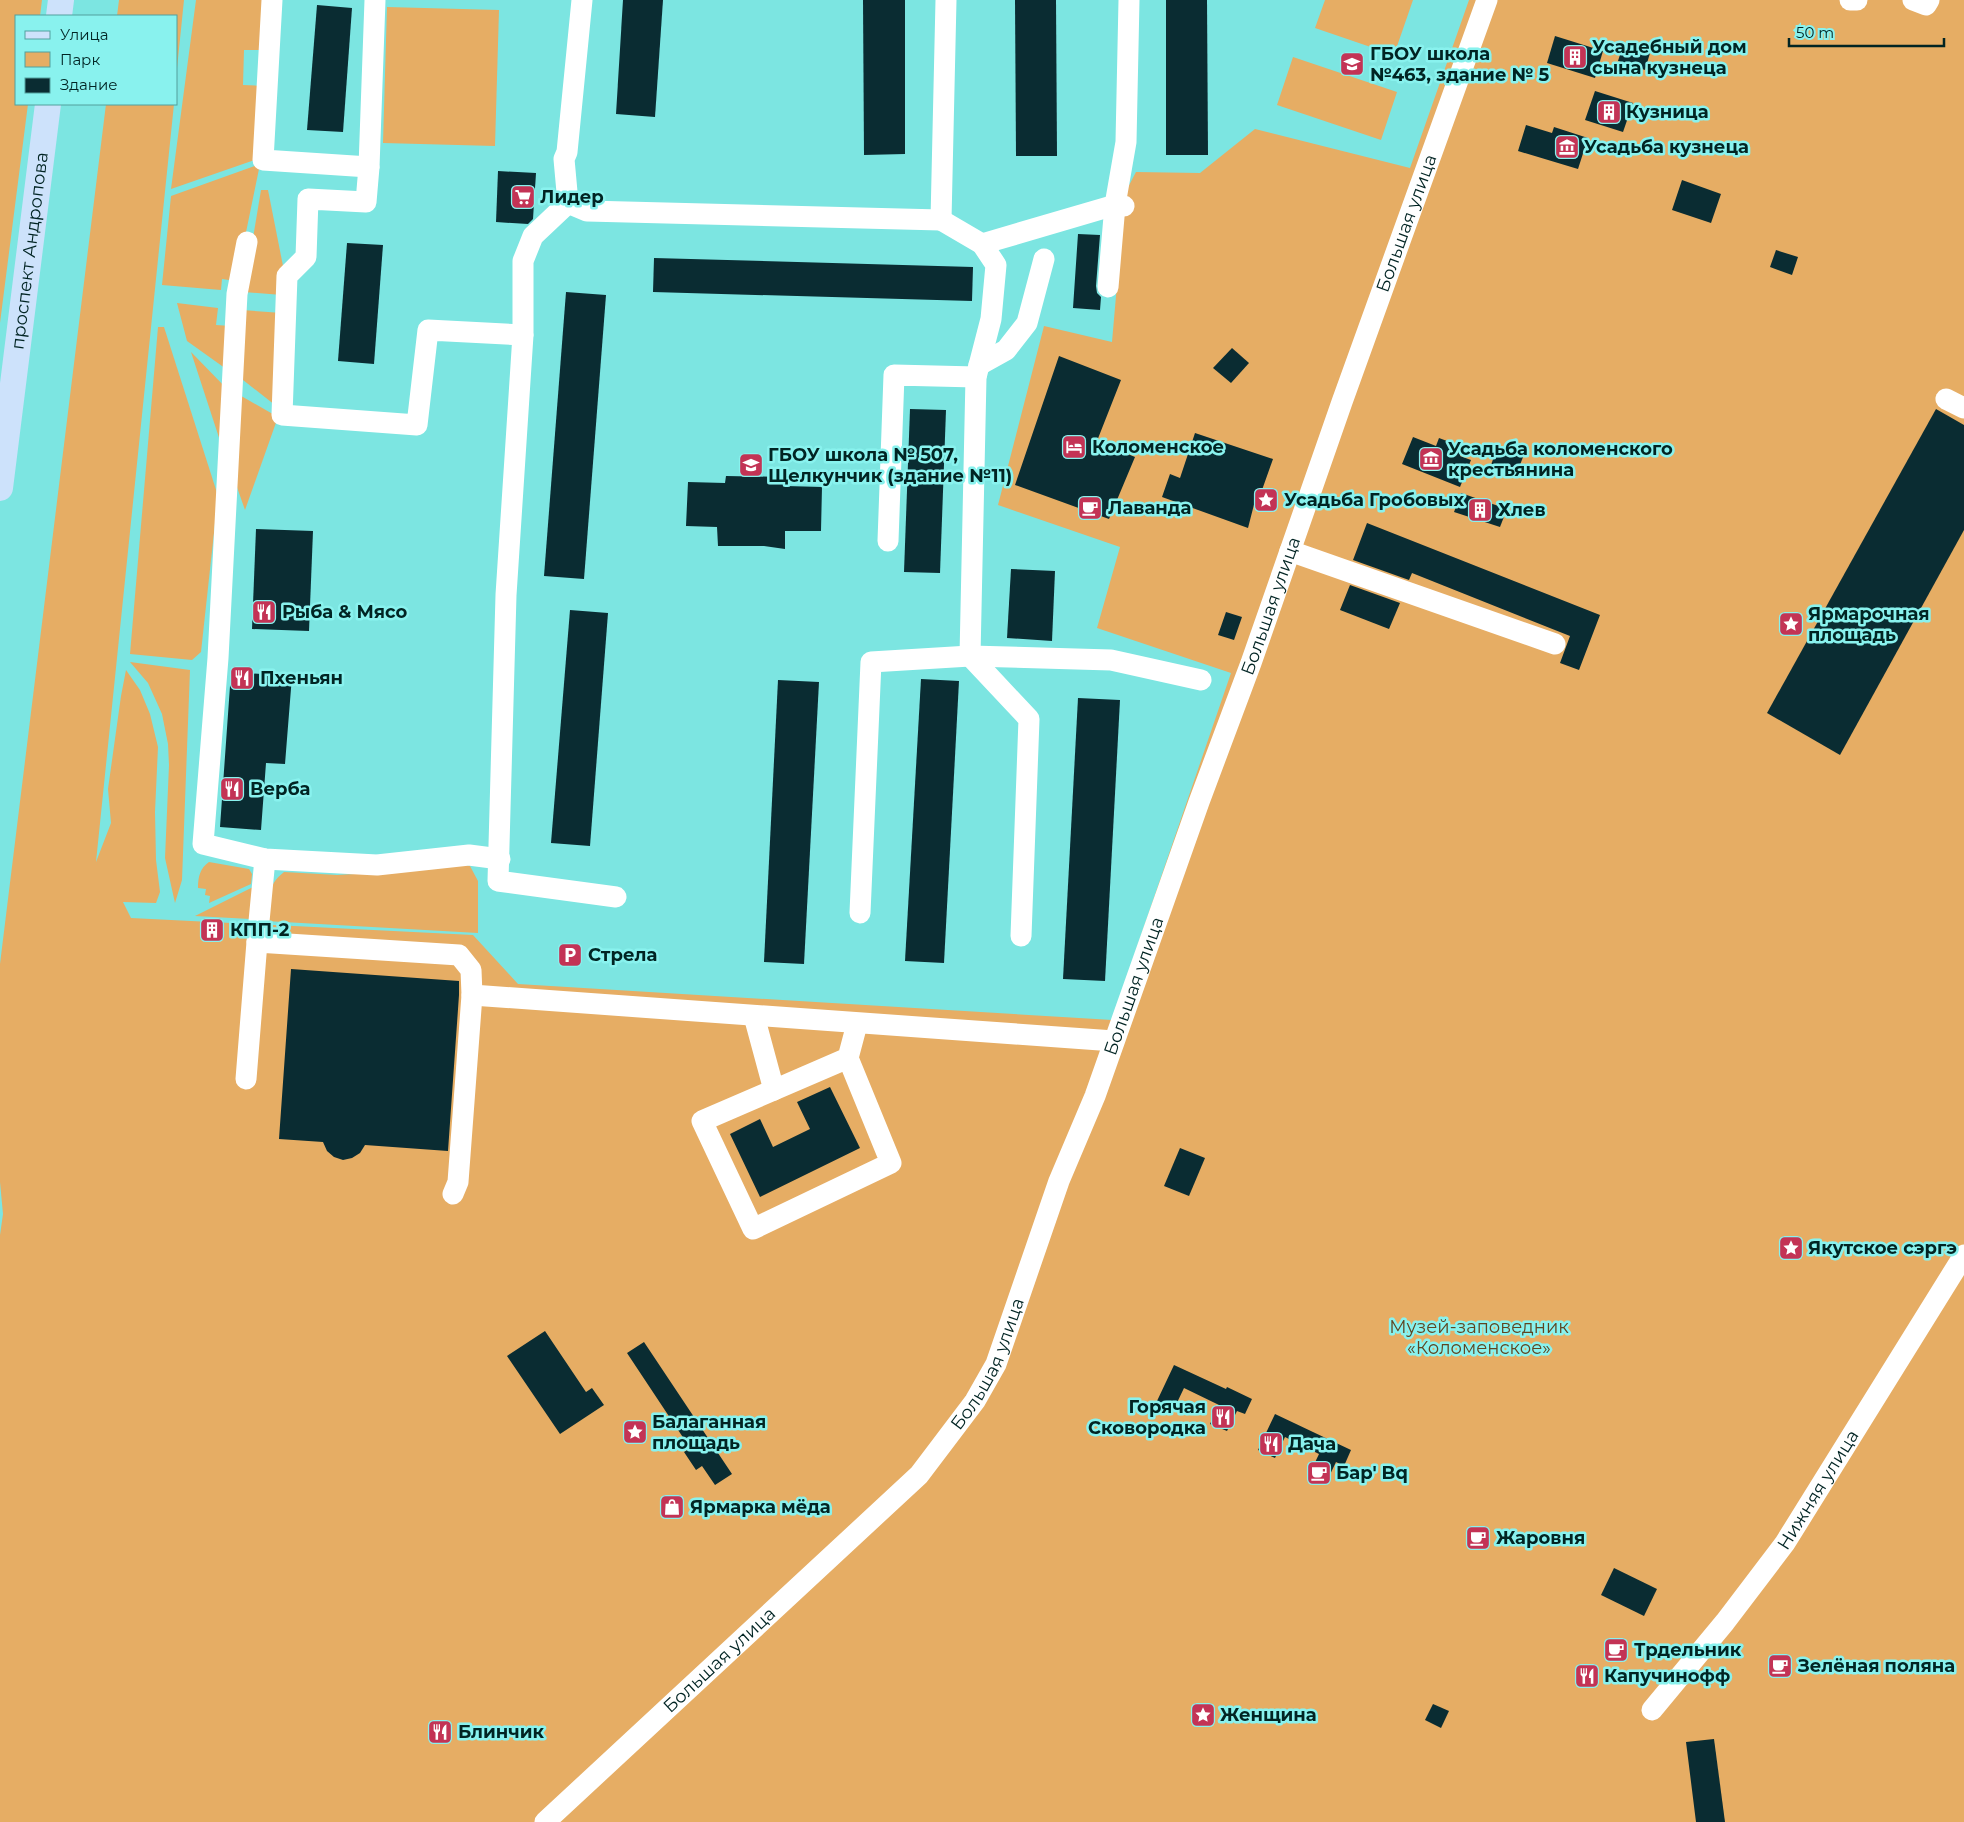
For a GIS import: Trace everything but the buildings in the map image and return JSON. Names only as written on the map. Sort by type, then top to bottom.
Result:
[{"type":"main road","points":[[59,15],[61,0]]},
{"type":"main road","name":"проспект Андропова","points":[[0,488],[48,105]]},
{"type":"street","points":[[272,0],[263,160],[369,166]]},
{"type":"street","points":[[375,0],[366,202],[308,199],[306,257],[287,276],[282,415],[417,425],[428,330],[523,335]]},
{"type":"street","points":[[568,203],[564,159],[567,152],[582,0]]},
{"type":"street","points":[[941,220],[946,0]]},
{"type":"street","points":[[1108,287],[1120,205],[1126,142],[1129,0]]},
{"type":"street","name":"Большая улица","points":[[545,1822],[919,1475],[975,1401],[996,1364],[1059,1181],[1095,1096],[1487,0]]},
{"type":"street","points":[[1850,0],[1857,0]]},
{"type":"street","points":[[1913,0],[1926,5],[1929,0]]},
{"type":"street","points":[[568,203],[587,211],[941,220],[982,244],[996,266],[991,319],[978,371],[970,656],[1029,719],[1021,936]]},
{"type":"street","points":[[568,203],[533,236],[523,261],[523,335],[506,594],[498,881],[616,897]]},
{"type":"street","points":[[982,244],[1120,205]]},
{"type":"street","points":[[247,242],[237,294],[219,649],[203,844],[265,858],[376,865],[469,855],[500,859]]},
{"type":"street","points":[[888,541],[894,375],[978,371],[1006,350],[1027,323],[1044,259]]},
{"type":"street","points":[[1290,551],[1555,644]]},
{"type":"street","points":[[860,913],[871,662],[970,656],[1111,660],[1200,680]]},
{"type":"street","points":[[246,1079],[265,858]]},
{"type":"street","points":[[257,942],[459,955],[471,970],[472,995],[458,1182],[453,1194]]},
{"type":"street","points":[[472,995],[1114,1041]]},
{"type":"street","points":[[754,1016],[774,1090]]},
{"type":"street","points":[[848,1058],[702,1121],[753,1229],[891,1163],[848,1058],[857,1024]]},
{"type":"street","name":"Нижняя улица","points":[[1652,1710],[1725,1622],[1785,1543],[1964,1254]]},
{"type":"green space","points":[[0,0],[42,0],[40,15],[15,15],[15,105],[28,105],[0,323]]},
{"type":"green space","points":[[119,0],[184,0],[178,58],[178,15],[117,15]]},
{"type":"green space","points":[[196,0],[269,0],[265,50],[244,50],[243,85],[264,86],[260,158],[171,189]]},
{"type":"green space","points":[[1325,0],[1413,0],[1394,55],[1315,28]]},
{"type":"green space","name":"Музей-заповедник «Коломенское»","points":[[1469,0],[1964,0],[1964,1822],[0,1822],[0,1235],[3,1214],[0,1182],[0,964],[106,105],[174,105],[96,862],[111,823],[108,789],[126,670],[140,690],[150,714],[158,747],[155,812],[156,860],[160,892],[156,903],[123,902],[131,918],[473,935],[518,984],[1112,1020],[1231,673],[1097,628],[1120,547],[998,505],[1044,326],[1112,342],[1125,193],[1136,172],[1200,173],[1255,129],[1410,168]]},
{"type":"green space","points":[[387,7],[499,10],[495,146],[383,143]]},
{"type":"green space","points":[[1293,57],[1397,92],[1381,140],[1277,105]]},
{"type":"green space","points":[[260,164],[236,281],[222,279],[221,290],[162,285],[171,196]]},
{"type":"green space","points":[[261,190],[268,190],[284,271],[282,295],[244,292]]},
{"type":"green space","points":[[177,303],[218,308],[216,325],[231,326],[229,371],[187,341]]},
{"type":"green space","points":[[242,310],[282,313],[280,409],[238,376]]},
{"type":"green space","points":[[158,327],[164,327],[218,496],[201,652],[192,660],[130,654]]},
{"type":"green space","points":[[191,352],[229,391],[225,456]]},
{"type":"green space","points":[[236,393],[278,417],[245,510],[232,473]]},
{"type":"green space","points":[[130,662],[190,670],[182,880],[175,903],[165,858],[169,765],[168,744],[162,714],[148,683]]},
{"type":"green space","points":[[209,862],[249,869],[252,874],[251,884],[209,903],[210,896],[205,895],[206,889],[198,888],[198,880],[203,867]]},
{"type":"green space","points":[[453,862],[470,866],[478,881],[478,933],[266,921],[271,888],[278,877],[284,872],[337,875],[390,872]]},
{"type":"green space","points":[[253,887],[250,919],[195,916]]},
{"type":"place","name":"Усадебный дом сына кузнеца","points":[[1575,57]]},
{"type":"place","name":"ГБОУ школа №463, здание № 5","points":[[1352,64]]},
{"type":"place","name":"Кузница","points":[[1609,112]]},
{"type":"place","name":"Усадьба кузнеца","points":[[1567,147]]},
{"type":"place","name":"Лидер","points":[[523,197]]},
{"type":"place","name":"Коломенское","points":[[1074,447]]},
{"type":"place","name":"Усадьба коломенского крестьянина","points":[[1431,459]]},
{"type":"place","name":"ГБОУ школа № 507, Щелкунчик (здание №11)","points":[[751,465]]},
{"type":"place","name":"Усадьба Гробовых","points":[[1266,500]]},
{"type":"place","name":"Лаванда","points":[[1090,508]]},
{"type":"place","name":"Хлев","points":[[1480,510]]},
{"type":"place","name":"Рыба & Мясо","points":[[264,612]]},
{"type":"place","name":"Ярмарочная площадь","points":[[1791,624]]},
{"type":"place","name":"Пхеньян","points":[[242,678]]},
{"type":"place","name":"Верба","points":[[232,789]]},
{"type":"place","name":"КПП-2","points":[[212,930]]},
{"type":"place","name":"Стрела","points":[[570,955]]},
{"type":"place","name":"Якутское сэргэ","points":[[1791,1248]]},
{"type":"place","name":"Горячая Сковородка","points":[[1223,1417]]},
{"type":"place","name":"Балаганная площадь","points":[[635,1432]]},
{"type":"place","name":"Дача","points":[[1271,1444]]},
{"type":"place","name":"Бар' Bq","points":[[1319,1473]]},
{"type":"place","name":"Ярмарка мёда","points":[[672,1507]]},
{"type":"place","name":"Жаровня","points":[[1478,1538]]},
{"type":"place","name":"Трдельник","points":[[1616,1650]]},
{"type":"place","name":"Зелёная поляна","points":[[1780,1666]]},
{"type":"place","name":"Капучинофф","points":[[1587,1676]]},
{"type":"place","name":"Женщина","points":[[1203,1715]]},
{"type":"place","name":"Блинчик","points":[[440,1732]]}]
